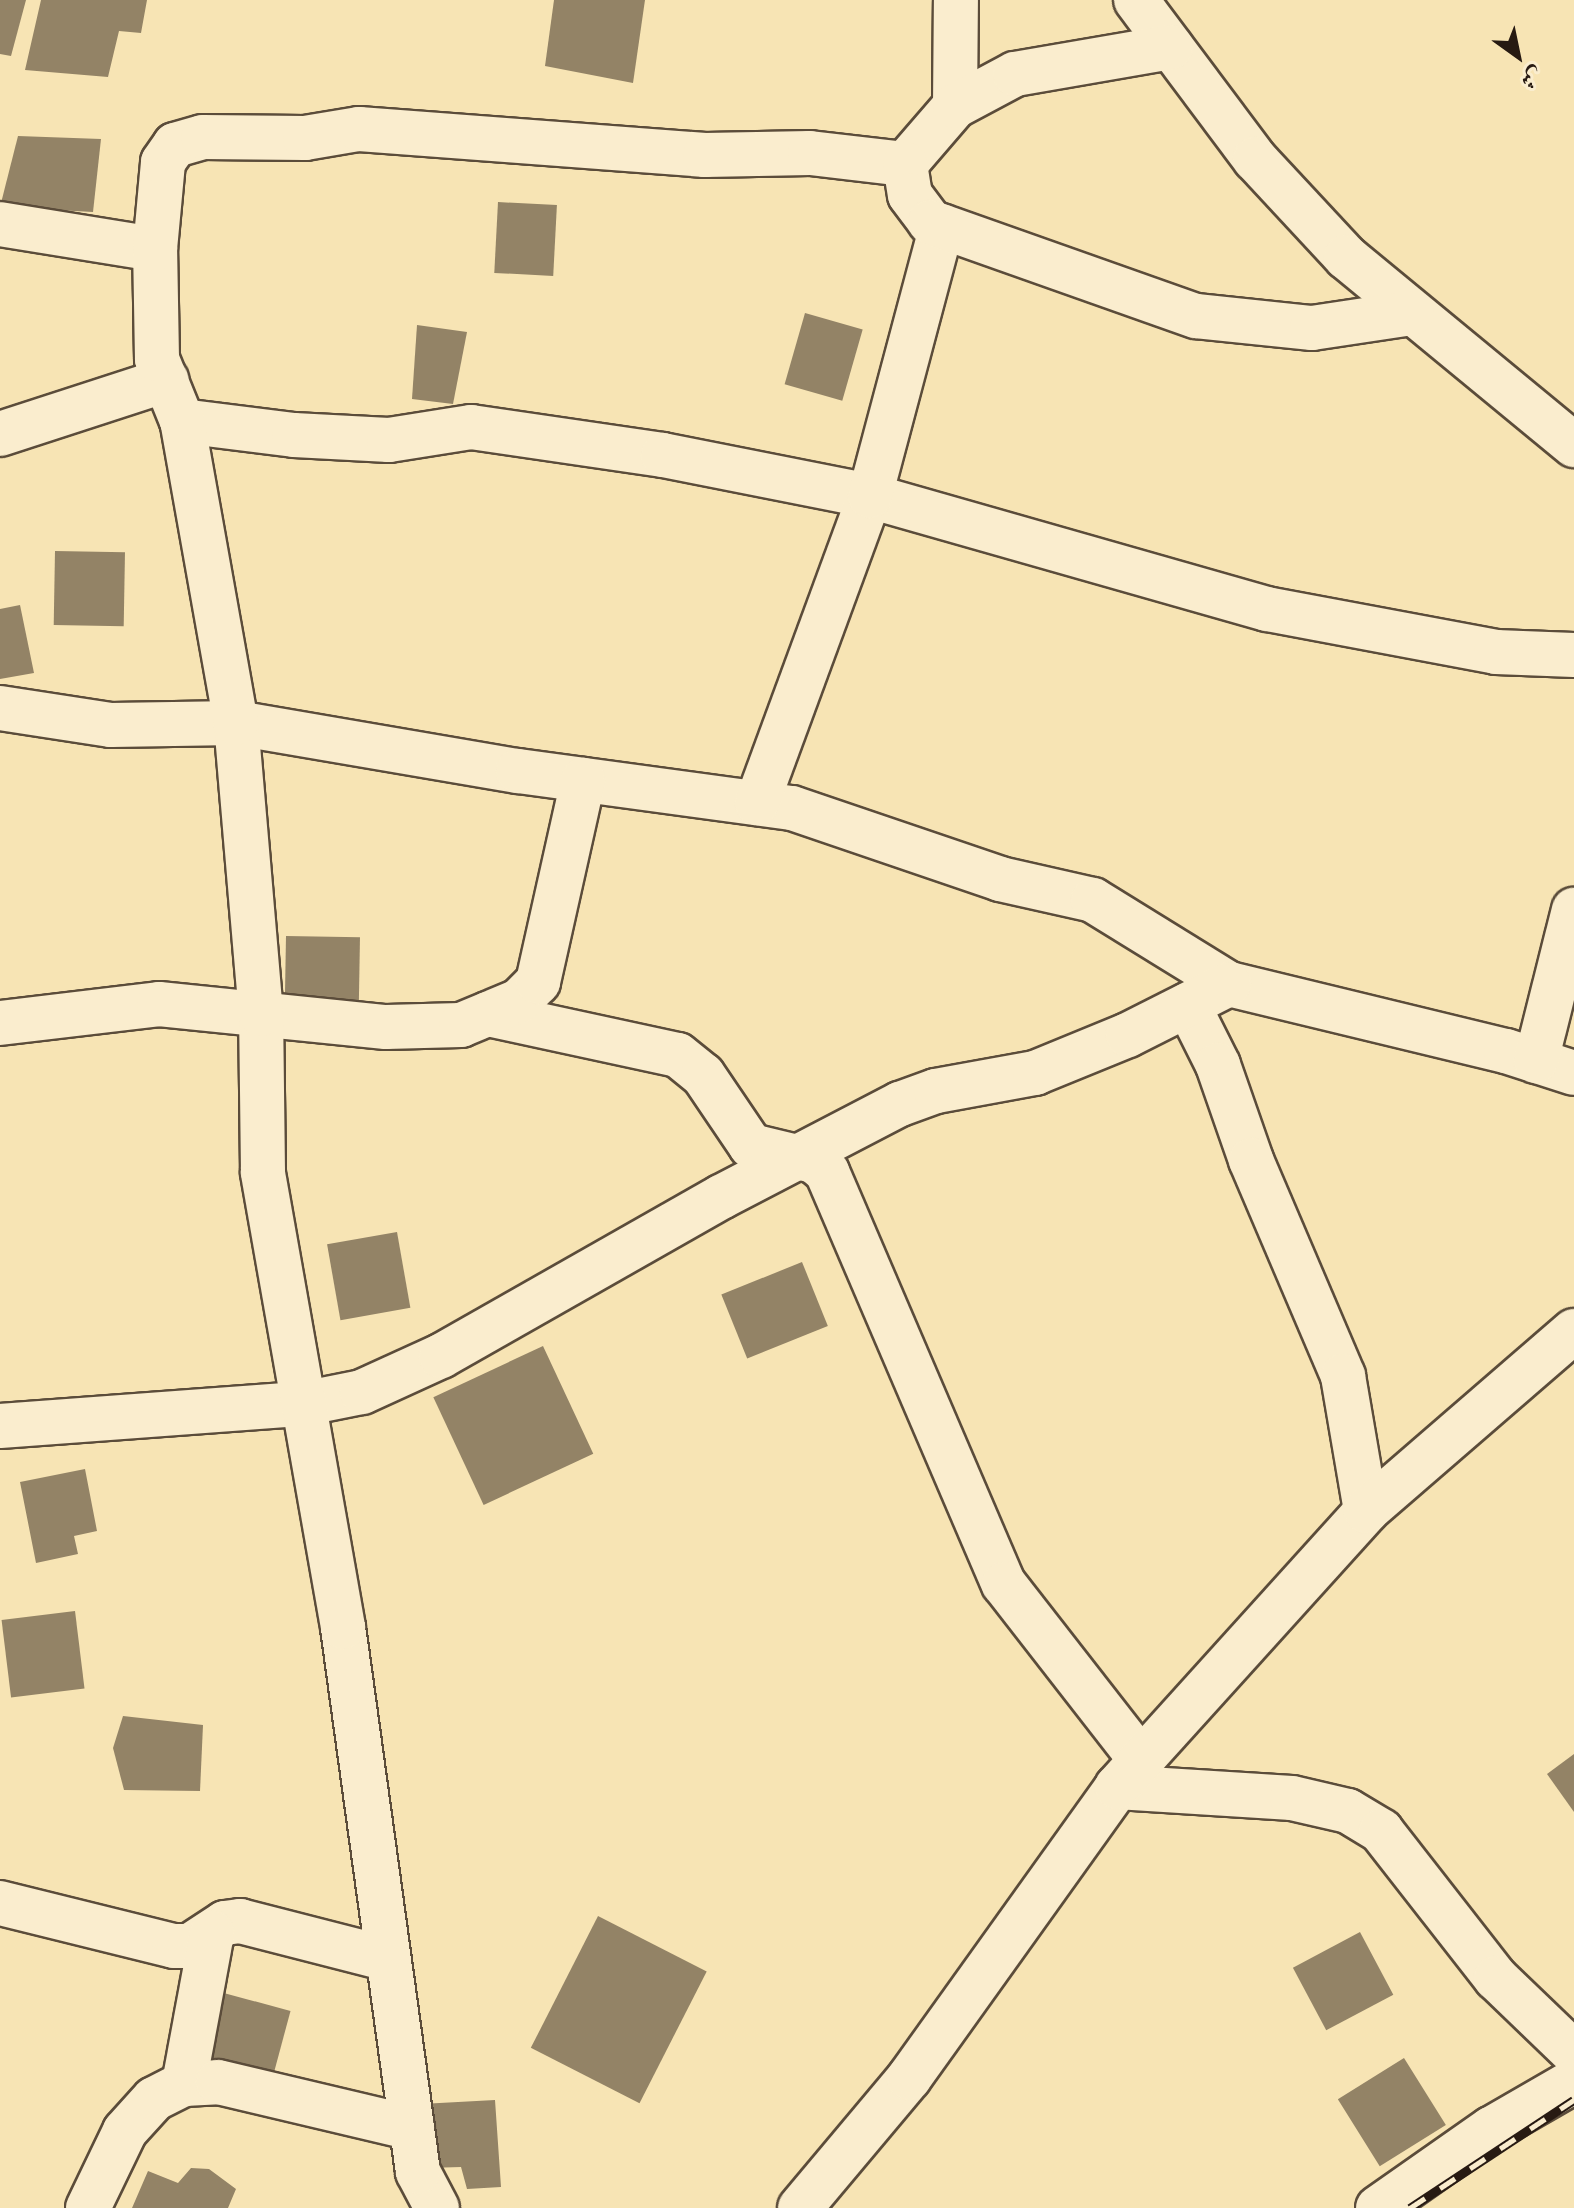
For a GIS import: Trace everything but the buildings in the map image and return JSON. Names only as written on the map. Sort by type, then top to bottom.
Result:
[{"type":"street","points":[[955,106],[956,0]]},
{"type":"street","points":[[1136,0],[1255,159],[1346,257],[1574,445]]},
{"type":"street","points":[[1171,47],[1015,74],[955,106],[905,164],[910,195],[930,222],[1196,316],[1312,328],[1412,313]]},
{"type":"street","points":[[437,2208],[418,2172],[343,1627],[263,1172],[261,1014],[236,723],[182,421],[157,359],[155,249],[163,162],[175,145],[203,137],[305,138],[359,129],[705,155],[810,153],[905,164]]},
{"type":"street","points":[[0,224],[155,249]]},
{"type":"street","points":[[757,803],[870,496],[942,226]]},
{"type":"street","points":[[0,434],[166,380]]},
{"type":"street","points":[[182,421],[294,435],[389,440],[471,427],[663,455],[870,496],[1267,609],[1496,652],[1574,655]]},
{"type":"street","points":[[0,708],[111,725],[236,723],[583,780],[792,808],[1000,879],[1093,900],[1229,984],[1555,1067],[1574,910]]},
{"type":"street","points":[[0,1023],[159,1004],[386,1027],[461,1025],[488,1014],[519,1001],[538,982],[583,780]]},
{"type":"street","points":[[0,1426],[302,1404],[362,1392],[441,1356],[900,1104],[936,1091],[1035,1073],[1229,984]]},
{"type":"street","points":[[1188,1005],[1218,1065],[1251,1160],[1343,1376],[1366,1511]]},
{"type":"street","points":[[488,1014],[678,1055],[703,1075],[751,1146],[801,1157],[827,1172],[1004,1584],[1129,1774],[1292,1798],[1348,1811],[1381,1831],[1496,1978],[1574,2053]]},
{"type":"street","points":[[800,2208],[909,2078],[1129,1774],[1366,1511],[1574,1331]]},
{"type":"street","points":[[0,1903],[174,1946],[190,1946],[240,1921],[388,1959]]},
{"type":"street","points":[[184,2084],[212,1933]]},
{"type":"street","points":[[1378,2208],[1491,2129],[1574,2081]]},
{"type":"street","points":[[88,2208],[125,2131],[154,2099],[184,2084],[218,2082],[412,2128]]},
{"type":"railway","points":[[1410,2208],[1574,2100]]}]
